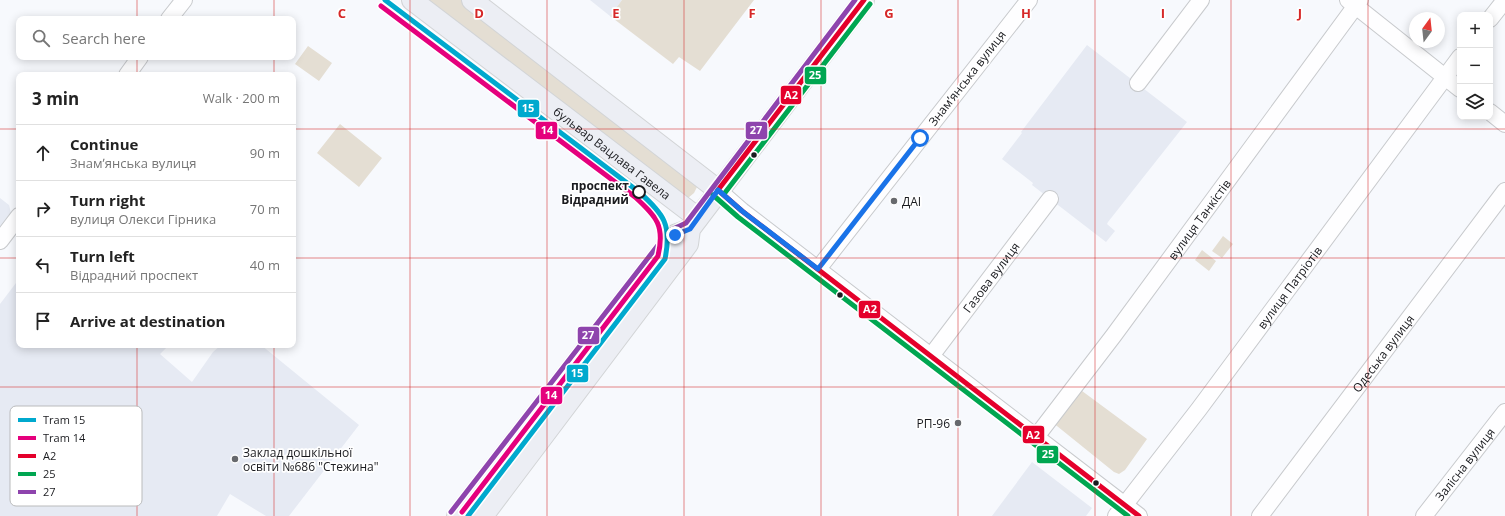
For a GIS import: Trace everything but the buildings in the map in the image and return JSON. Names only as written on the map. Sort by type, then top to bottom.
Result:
[{"type":"main road","name":"бульвар Вацлава Гавела","points":[[412,0],[694,223]]},
{"type":"main road","points":[[472,0],[718,190]]},
{"type":"main road","points":[[483,516],[688,244],[694,223],[718,190],[864,0]]},
{"type":"main road","points":[[467,512],[675,235],[694,223]]},
{"type":"street","points":[[171,16],[184,0]]},
{"type":"street","name":"Знамʼянська вулиця","points":[[818,269],[1029,0]]},
{"type":"street","points":[[1138,83],[1201,0]]},
{"type":"street","points":[[1493,15],[1505,0]]},
{"type":"street","points":[[1355,2],[1457,87]]},
{"type":"street","name":"вулиця Танкістів","points":[[1036,437],[1118,329],[1355,2]]},
{"type":"street","points":[[129,72],[138,60]]},
{"type":"street","name":"вулиця Патріотів","points":[[1120,511],[1199,409],[1457,61]]},
{"type":"street","points":[[1493,114],[1505,124]]},
{"type":"street","points":[[718,190],[742,211],[1036,437],[1120,511],[1138,516]]},
{"type":"street","name":"Одеська вулиця","points":[[1260,516],[1505,191]]},
{"type":"street","name":"Газова вулиця","points":[[931,356],[1050,199]]},
{"type":"street","points":[[0,241],[16,220]]},
{"type":"street","name":"Залісна вулиця","points":[[1424,516],[1505,412]]},
{"type":"shaded area","points":[[425,0],[464,0],[698,185],[694,193],[688,198],[682,197]]},
{"type":"shaded area","points":[[590,0],[622,0],[610,16]]},
{"type":"shaded area","points":[[622,0],[754,0],[700,71],[679,57],[673,64],[610,16]]},
{"type":"shaded area","points":[[1087,45],[1187,122],[1108,222],[1107,224],[1115,231],[1106,242],[1032,185],[1033,183],[1002,159]]},
{"type":"shaded area","points":[[308,46],[332,63],[319,81],[295,64]]},
{"type":"shaded area","points":[[340,124],[382,158],[359,187],[317,153]]},
{"type":"shaded area","points":[[0,198],[9,205],[11,223],[0,236]]},
{"type":"shaded area","points":[[1223,236],[1233,244],[1222,258],[1212,251]]},
{"type":"shaded area","points":[[1202,250],[1216,261],[1209,271],[1195,260]]},
{"type":"shaded area","name":"Заклад дошкільної освіти №686 \"Стежина\"","points":[[16,283],[16,348],[166,348],[160,354],[192,382],[213,352],[218,348],[265,348],[359,425],[289,516],[266,516],[230,494],[217,516],[0,516],[0,304]]},
{"type":"shaded area","points":[[1078,388],[1147,439],[1125,470],[1119,474],[1114,472],[1052,422]]},
{"type":"shaded area","points":[[1032,462],[1092,508],[1086,516],[992,516]]},
{"type":"tram line","name":"15","points":[[385,0],[639,192],[655,207],[664,221],[666,229],[667,247],[665,259],[468,516]]},
{"type":"tram line","name":"14","points":[[381,6],[635,197],[649,210],[660,229],[660,246],[658,256],[462,512]]},
{"type":"transit line","name":"27","points":[[451,512],[669,231],[686,223],[855,0]]},
{"type":"transit line","name":"А2","points":[[718,190],[864,0]]},
{"type":"transit line","name":"25","points":[[724,194],[870,4]]},
{"type":"transit line","name":"А2","points":[[718,190],[742,211],[1139,516]]},
{"type":"transit line","name":"25","points":[[713,195],[738,217],[1128,516]]},
{"type":"place","name":"проспект Відрадний","points":[[639,192]]},
{"type":"place","name":"ДАІ","points":[[894,201]]},
{"type":"place","name":"РП-96","points":[[958,423]]},
{"type":"place","name":"Заклад дошкільної освіти №686 \"Стежина\"","points":[[235,459]]},
{"type":"route","points":[[675,235],[690,229],[718,190],[742,211],[818,269],[920,138]]}]
